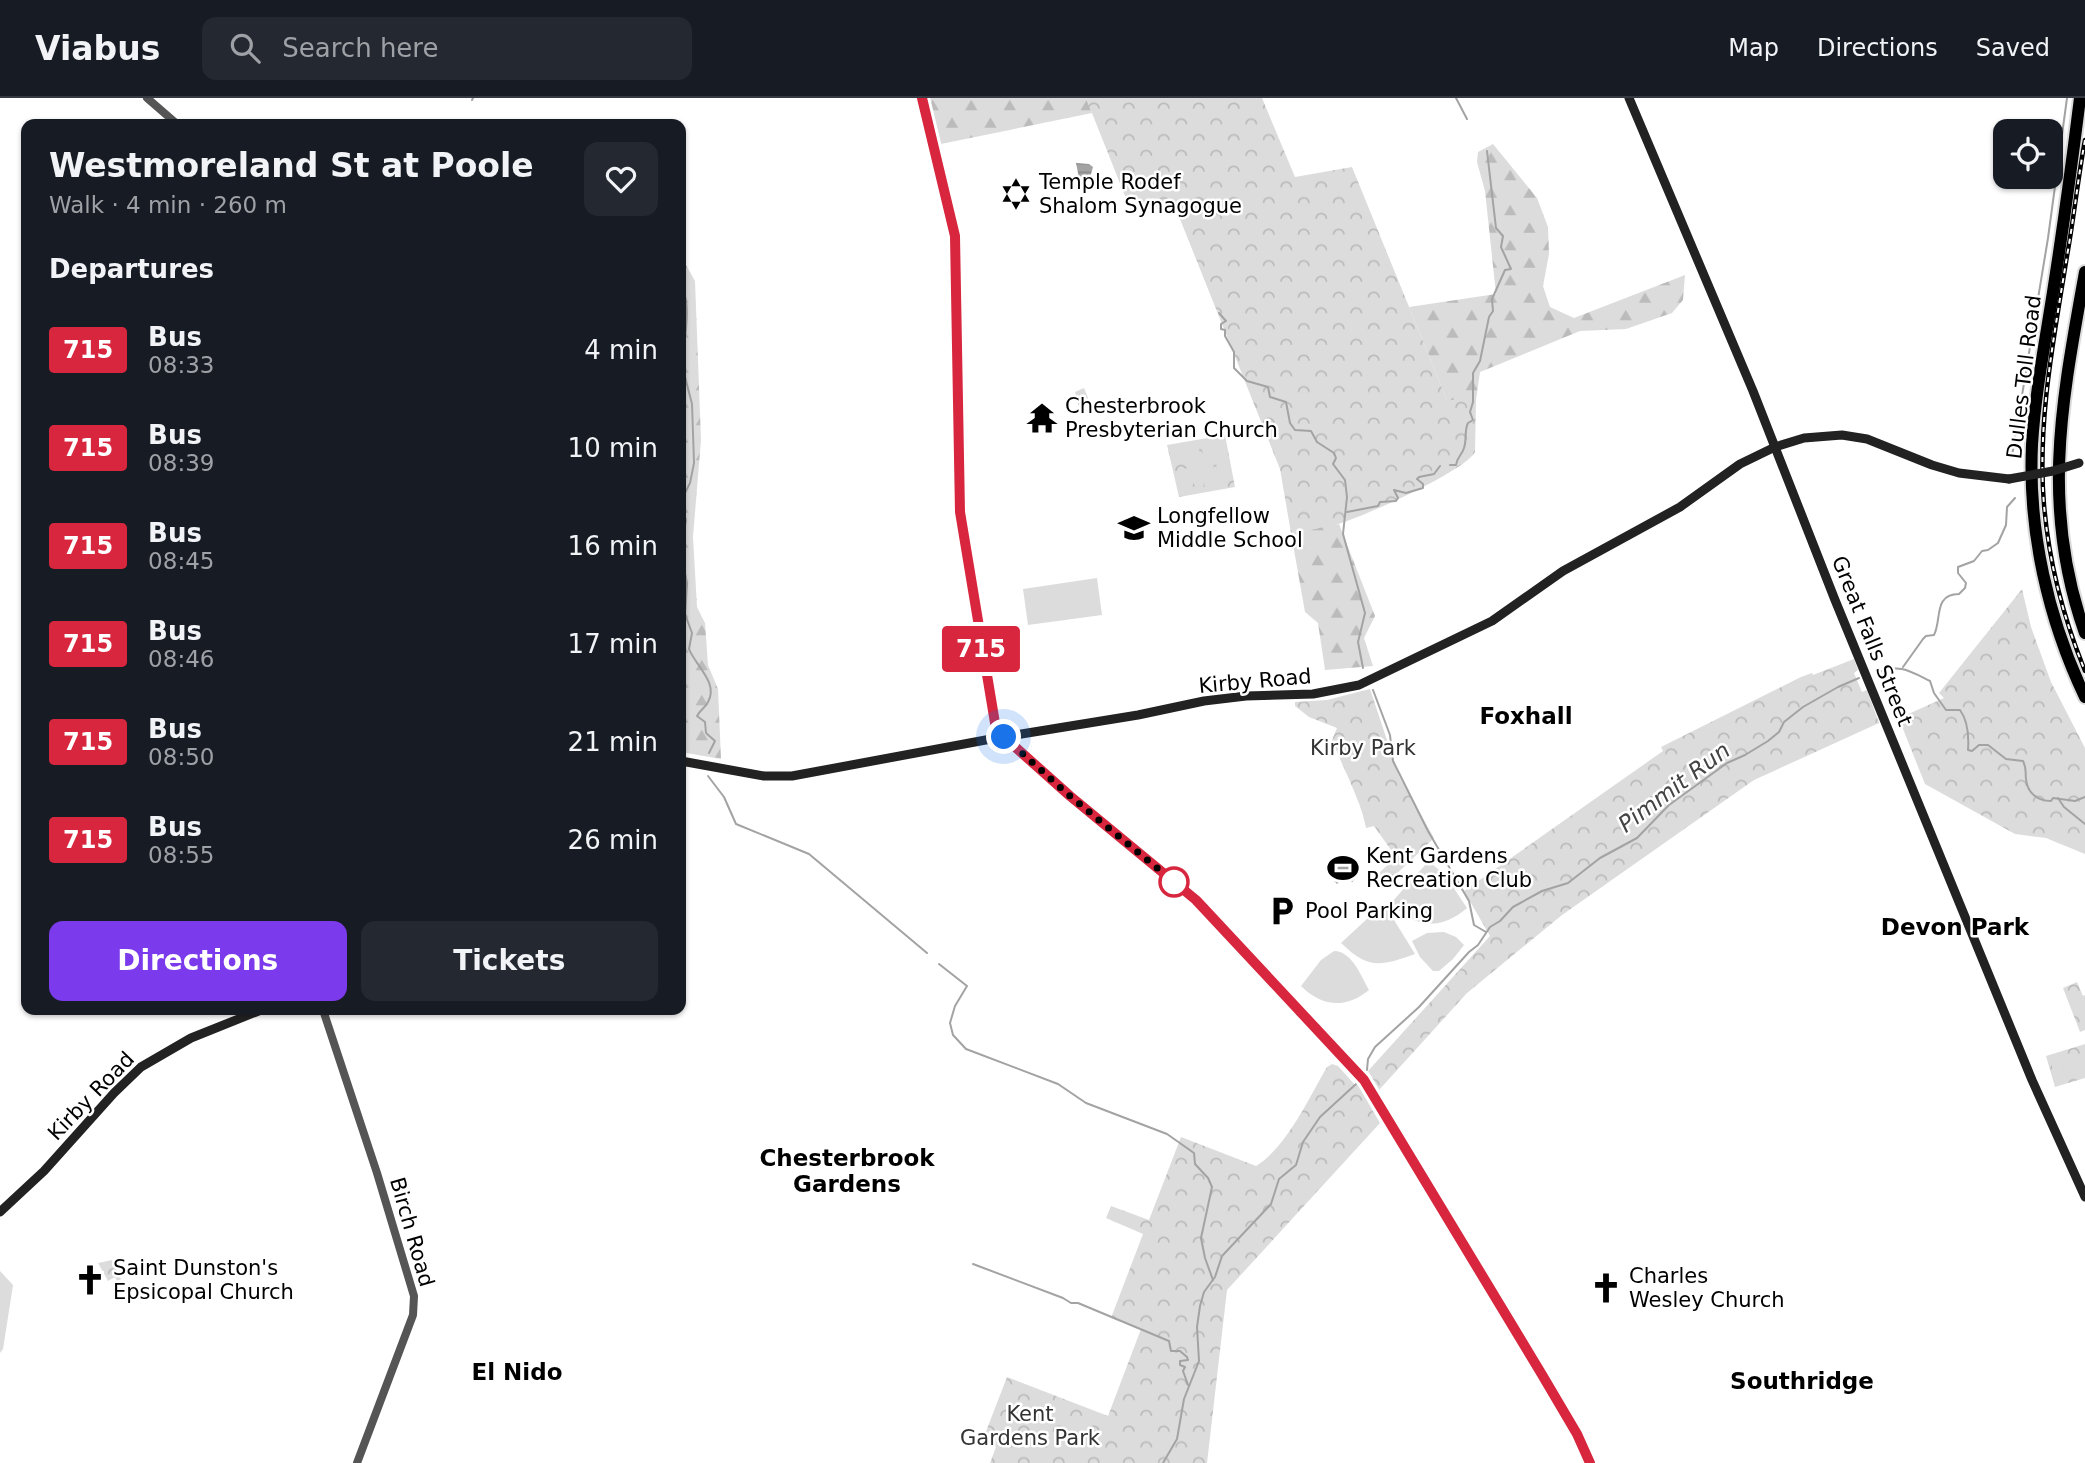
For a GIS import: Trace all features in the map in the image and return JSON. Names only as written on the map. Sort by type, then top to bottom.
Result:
[{"type":"highway","name":"Dulles Toll Road","points":[[2080,98],[2036,404],[2032,467],[2036,535],[2045,584],[2062,641],[2085,696]]},
{"type":"highway","name":"Dulles Toll Road","points":[[2085,272],[2062,407],[2057,471],[2059,516],[2065,558],[2085,633]]},
{"type":"main road","points":[[922,98],[955,236],[958,487],[995,723],[1004,737],[1070,796],[1196,900],[1364,1080],[1541,1373],[1591,1463]]},
{"type":"main road","name":"Great Falls Street","points":[[1629,98],[1707,280],[2014,1038],[2085,1197]]},
{"type":"main road","name":"Kirby Road","points":[[686,762],[747,774],[787,776],[1226,698],[1313,694],[1359,685],[1492,621],[1563,571],[1680,507],[1725,474],[1775,447],[1816,436],[1853,436],[1878,442],[1932,465],[1959,473],[2009,479],[2053,471],[2082,461]]},
{"type":"main road","name":"Kirby Road","points":[[0,1212],[44,1171],[141,1067],[167,1049],[248,1015]]},
{"type":"street","points":[[147,98],[171,119]]},
{"type":"street","name":"Birch Road","points":[[325,1015],[377,1172],[414,1296],[413,1315],[357,1463]]},
{"type":"green space","points":[[929,98],[1086,98],[1092,113],[941,144]]},
{"type":"green space","points":[[1086,98],[1262,98],[1295,177],[1352,167],[1447,400],[1476,400],[1475,452],[1434,481],[1351,520],[1291,533],[1280,469],[1174,204],[1131,211]]},
{"type":"green space","points":[[1493,144],[1537,198],[1548,227],[1549,254],[1543,286],[1550,307],[1574,318],[1685,275],[1683,300],[1672,313],[1626,329],[1580,331],[1480,372],[1476,400],[1447,400],[1409,307],[1496,294],[1485,191],[1477,162],[1478,152]]},
{"type":"green space","points":[[686,265],[695,281],[701,440],[693,537],[697,607],[705,623],[708,665],[718,689],[721,759],[686,753]]},
{"type":"green space","points":[[1084,388],[1090,403],[1079,407],[1075,392]]},
{"type":"green space","points":[[1225,435],[1235,487],[1179,497],[1167,445]]},
{"type":"green space","points":[[1222,439],[1224,452],[1203,456],[1201,443]]},
{"type":"green space","points":[[1198,443],[1200,456],[1178,460],[1176,447]]},
{"type":"green space","points":[[1226,461],[1229,482],[1220,484],[1216,463]]},
{"type":"green space","points":[[1213,464],[1217,484],[1207,486],[1204,465]]},
{"type":"green space","points":[[1201,466],[1204,486],[1195,488],[1191,468]]},
{"type":"green space","points":[[1188,468],[1192,489],[1182,491],[1179,470]]},
{"type":"green space","points":[[1339,524],[1375,616],[1364,638],[1373,666],[1325,670],[1318,623],[1305,612],[1291,533]]},
{"type":"green space","points":[[1097,578],[1102,615],[1028,625],[1023,589]]},
{"type":"green space","points":[[2022,589],[2031,627],[2051,682],[2085,748],[2085,854],[2046,838],[2015,834],[1925,784],[1901,724],[1906,715],[1944,698],[1939,693]]},
{"type":"green space","points":[[1854,659],[1858,670],[1854,673],[1862,692],[1867,690],[1879,723],[1754,780],[1562,915],[1467,993],[1379,1090],[1368,1071],[1490,936],[1464,891],[1663,751],[1661,747],[1801,677]]},
{"type":"green space","name":"Kirby Park","points":[[1370,689],[1399,776],[1434,838],[1387,883],[1378,874],[1396,857],[1374,826],[1366,828],[1353,788],[1335,747],[1330,745],[1337,728],[1309,717],[1295,706],[1295,702],[1327,700]]},
{"type":"green space","points":[[1426,864],[1432,864],[1445,875],[1467,908],[1447,920],[1428,924],[1409,918],[1391,903]]},
{"type":"green space","points":[[1381,906],[1386,907],[1415,954],[1384,963],[1368,962],[1341,943]]},
{"type":"green space","points":[[1444,932],[1456,937],[1464,945],[1439,971],[1433,971],[1420,957],[1412,941],[1427,933]]},
{"type":"green space","points":[[1334,951],[1351,960],[1369,990],[1343,1003],[1326,1002],[1301,986],[1321,960]]},
{"type":"green space","points":[[2077,982],[2083,996],[2085,995],[2085,1030],[2080,1032],[2063,988]]},
{"type":"green space","points":[[2085,1044],[2085,1078],[2055,1087],[2046,1056]]},
{"type":"green space","points":[[2075,1053],[2080,1073],[2071,1075],[2065,1055]]},
{"type":"green space","points":[[2059,1057],[2065,1077],[2056,1080],[2050,1060]]},
{"type":"green space","name":"Kent Gardens Park","points":[[1332,1064],[1338,1066],[1355,1085],[1357,1083],[1380,1123],[1227,1290],[1207,1463],[990,1463],[996,1447],[984,1442],[988,1436],[985,1434],[1007,1377],[1108,1416],[1141,1329],[1111,1318],[1143,1234],[1106,1218],[1111,1206],[1149,1220],[1181,1137],[1256,1166],[1267,1158],[1287,1135],[1327,1067]]},
{"type":"green space","points":[[112,1260],[121,1279],[117,1281],[115,1277],[108,1281],[98,1263]]},
{"type":"green space","points":[[0,1271],[13,1285],[3,1349],[0,1353]]},
{"type":"shaded area","points":[[1076,163],[1093,167],[1085,183],[1079,178]]},
{"type":"shaded area","name":"Kent Gardens Recreation Club","points":[[1344,861],[1358,876],[1352,882],[1346,876],[1337,884],[1329,875]]},
{"type":"waterway","points":[[1456,98],[1467,119]]},
{"type":"waterway","points":[[2012,456],[2048,238],[2067,98]]},
{"type":"waterway","points":[[1450,465],[1456,465],[1464,448],[1468,423],[1473,420],[1470,412],[1473,402],[1473,373],[1480,361],[1489,317],[1493,311],[1492,299],[1505,270],[1511,269],[1501,247],[1503,236],[1496,228],[1487,151]]},
{"type":"waterway","points":[[686,301],[686,329]]},
{"type":"waterway","points":[[1219,313],[1226,321],[1221,324],[1221,329],[1225,330],[1225,336],[1234,352],[1234,368],[1247,381],[1268,387],[1270,397],[1286,402],[1290,423],[1295,430],[1311,431],[1317,442],[1334,453],[1336,458],[1333,464],[1345,480],[1347,497],[1343,534],[1365,613],[1358,642],[1363,668]]},
{"type":"waterway","points":[[686,381],[692,404],[694,463],[686,491]]},
{"type":"waterway","points":[[1347,512],[1378,506],[1380,502],[1396,501],[1398,498],[1394,490],[1406,493],[1423,488],[1423,484],[1417,479],[1434,474],[1440,466]]},
{"type":"waterway","points":[[1903,667],[1923,639],[1934,635],[1945,598],[1959,594],[1965,588],[1966,583],[1958,573],[1958,567],[1974,561],[1982,551],[1998,543],[2006,525],[2007,507],[2015,498]]},
{"type":"waterway","points":[[686,578],[686,599]]},
{"type":"waterway","points":[[686,617],[692,633],[689,649],[711,688],[708,702],[697,716],[705,722],[706,733],[715,741],[709,753]]},
{"type":"waterway","name":"Pimmit Run","points":[[1877,673],[1898,668],[1930,681],[1934,693],[1946,710],[1960,710],[1963,714],[1968,750],[1972,751],[1979,745],[1988,745],[2006,759],[2023,761],[2028,788],[2038,798],[2046,801],[2053,798],[2075,801],[2085,797]]},
{"type":"waterway","name":"Pimmit Run","points":[[1367,1070],[1368,1059],[1375,1047],[1419,1007],[1478,945],[1490,927],[1513,907],[1542,891],[1568,883],[1600,858],[1637,838],[1669,805],[1727,763],[1768,741],[1779,732],[1784,722],[1803,707],[1859,678]]},
{"type":"waterway","points":[[1373,690],[1390,735],[1393,761],[1428,831],[1469,901],[1474,925],[1486,932]]},
{"type":"waterway","points":[[708,776],[724,797],[736,824],[809,854],[927,953]]},
{"type":"waterway","points":[[2058,798],[2064,807],[2085,824]]},
{"type":"waterway","points":[[939,964],[967,986],[955,1006],[950,1023],[953,1035],[966,1049],[1058,1084],[1086,1103],[1167,1134],[1194,1153],[1195,1164],[1208,1178],[1212,1187],[1201,1238],[1213,1280]]},
{"type":"waterway","name":"Pimmit Run","points":[[1163,1463],[1177,1439],[1184,1399],[1199,1361],[1197,1327],[1200,1306],[1222,1256],[1271,1204],[1279,1179],[1296,1165],[1303,1142],[1320,1117],[1356,1084]]},
{"type":"waterway","points":[[973,1264],[1169,1341],[1171,1351],[1180,1351],[1187,1357],[1188,1360],[1180,1361],[1180,1365],[1185,1367],[1183,1371],[1188,1385]]},
{"type":"railway","points":[[2085,140],[2048,380],[2042,474],[2046,527],[2053,569],[2085,671]]},
{"type":"bus line","name":"715","points":[[922,98],[955,236],[960,512],[995,723],[1004,737],[1070,796],[1196,900],[1364,1080],[1577,1434],[1590,1463]]},
{"type":"place","name":"Temple Rodef Shalom Synagogue","points":[[1016,194]]},
{"type":"place","name":"Chesterbrook Presbyterian Church","points":[[1042,418]]},
{"type":"place","name":"Longfellow Middle School","points":[[1134,528]]},
{"type":"place","name":"Kent Gardens Recreation Club","points":[[1343,868]]},
{"type":"place","name":"Pool Parking","points":[[1282,911]]},
{"type":"place","name":"Saint Dunston's Epsicopal Church","points":[[90,1280]]},
{"type":"place","name":"Charles Wesley Church","points":[[1606,1288]]},
{"type":"district","name":"Foxhall","points":[[1526,716]]},
{"type":"district","name":"Devon Park","points":[[1955,927]]},
{"type":"district","name":"Chesterbrook Gardens","points":[[847,1171]]},
{"type":"district","name":"El Nido","points":[[517,1372]]},
{"type":"district","name":"Southridge","points":[[1802,1381]]},
{"type":"route","points":[[1004,737],[1174,882]]}]
